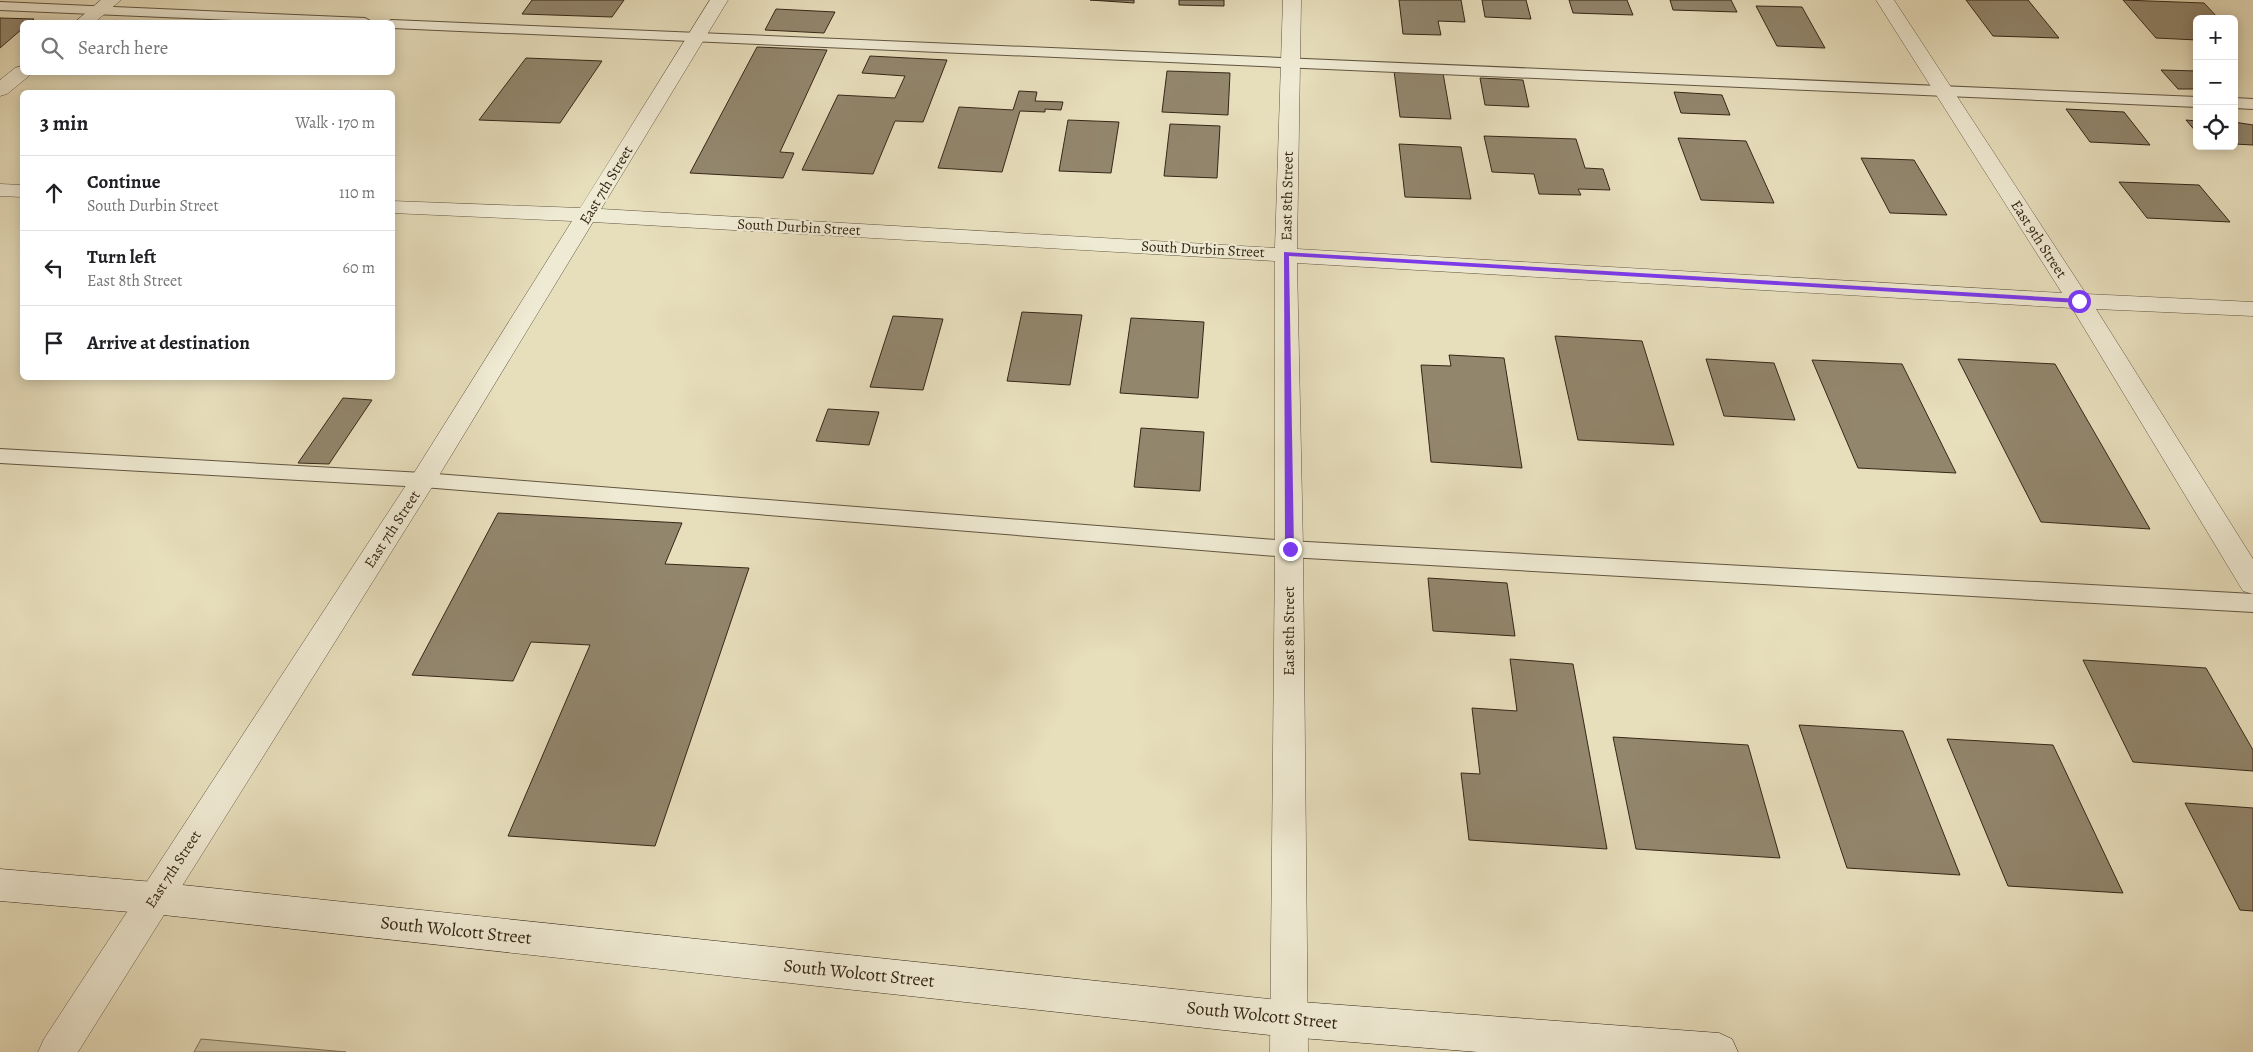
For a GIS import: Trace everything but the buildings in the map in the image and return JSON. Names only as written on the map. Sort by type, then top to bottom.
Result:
[{"type":"street","points":[[87,20],[112,0]]},
{"type":"street","name":"East 7th Street","points":[[58,1052],[154,898],[423,480],[719,0]]},
{"type":"street","name":"East 8th Street","points":[[1288,1035],[1290,549],[1286,254],[1292,0]]},
{"type":"street","name":"East 9th Street","points":[[1884,0],[2079,301],[2253,583]]},
{"type":"street","points":[[0,90],[20,74]]},
{"type":"street","points":[[0,190],[20,190]]},
{"type":"street","name":"South Durbin Street","points":[[395,206],[588,215],[2079,301],[2253,309]]},
{"type":"street","name":"South Wolcott Street","points":[[0,885],[154,898],[1288,1035],[1719,1052]]},
{"type":"lane","points":[[0,6],[316,20]]},
{"type":"lane","points":[[395,24],[2193,102]]},
{"type":"lane","points":[[2238,104],[2253,104]]},
{"type":"lane","points":[[0,456],[423,480],[1290,549],[2253,602]]},
{"type":"shaded area","points":[[201,1039],[346,1052],[194,1052]]},
{"type":"route","points":[[1290,549],[1286,254],[2079,301]]}]
